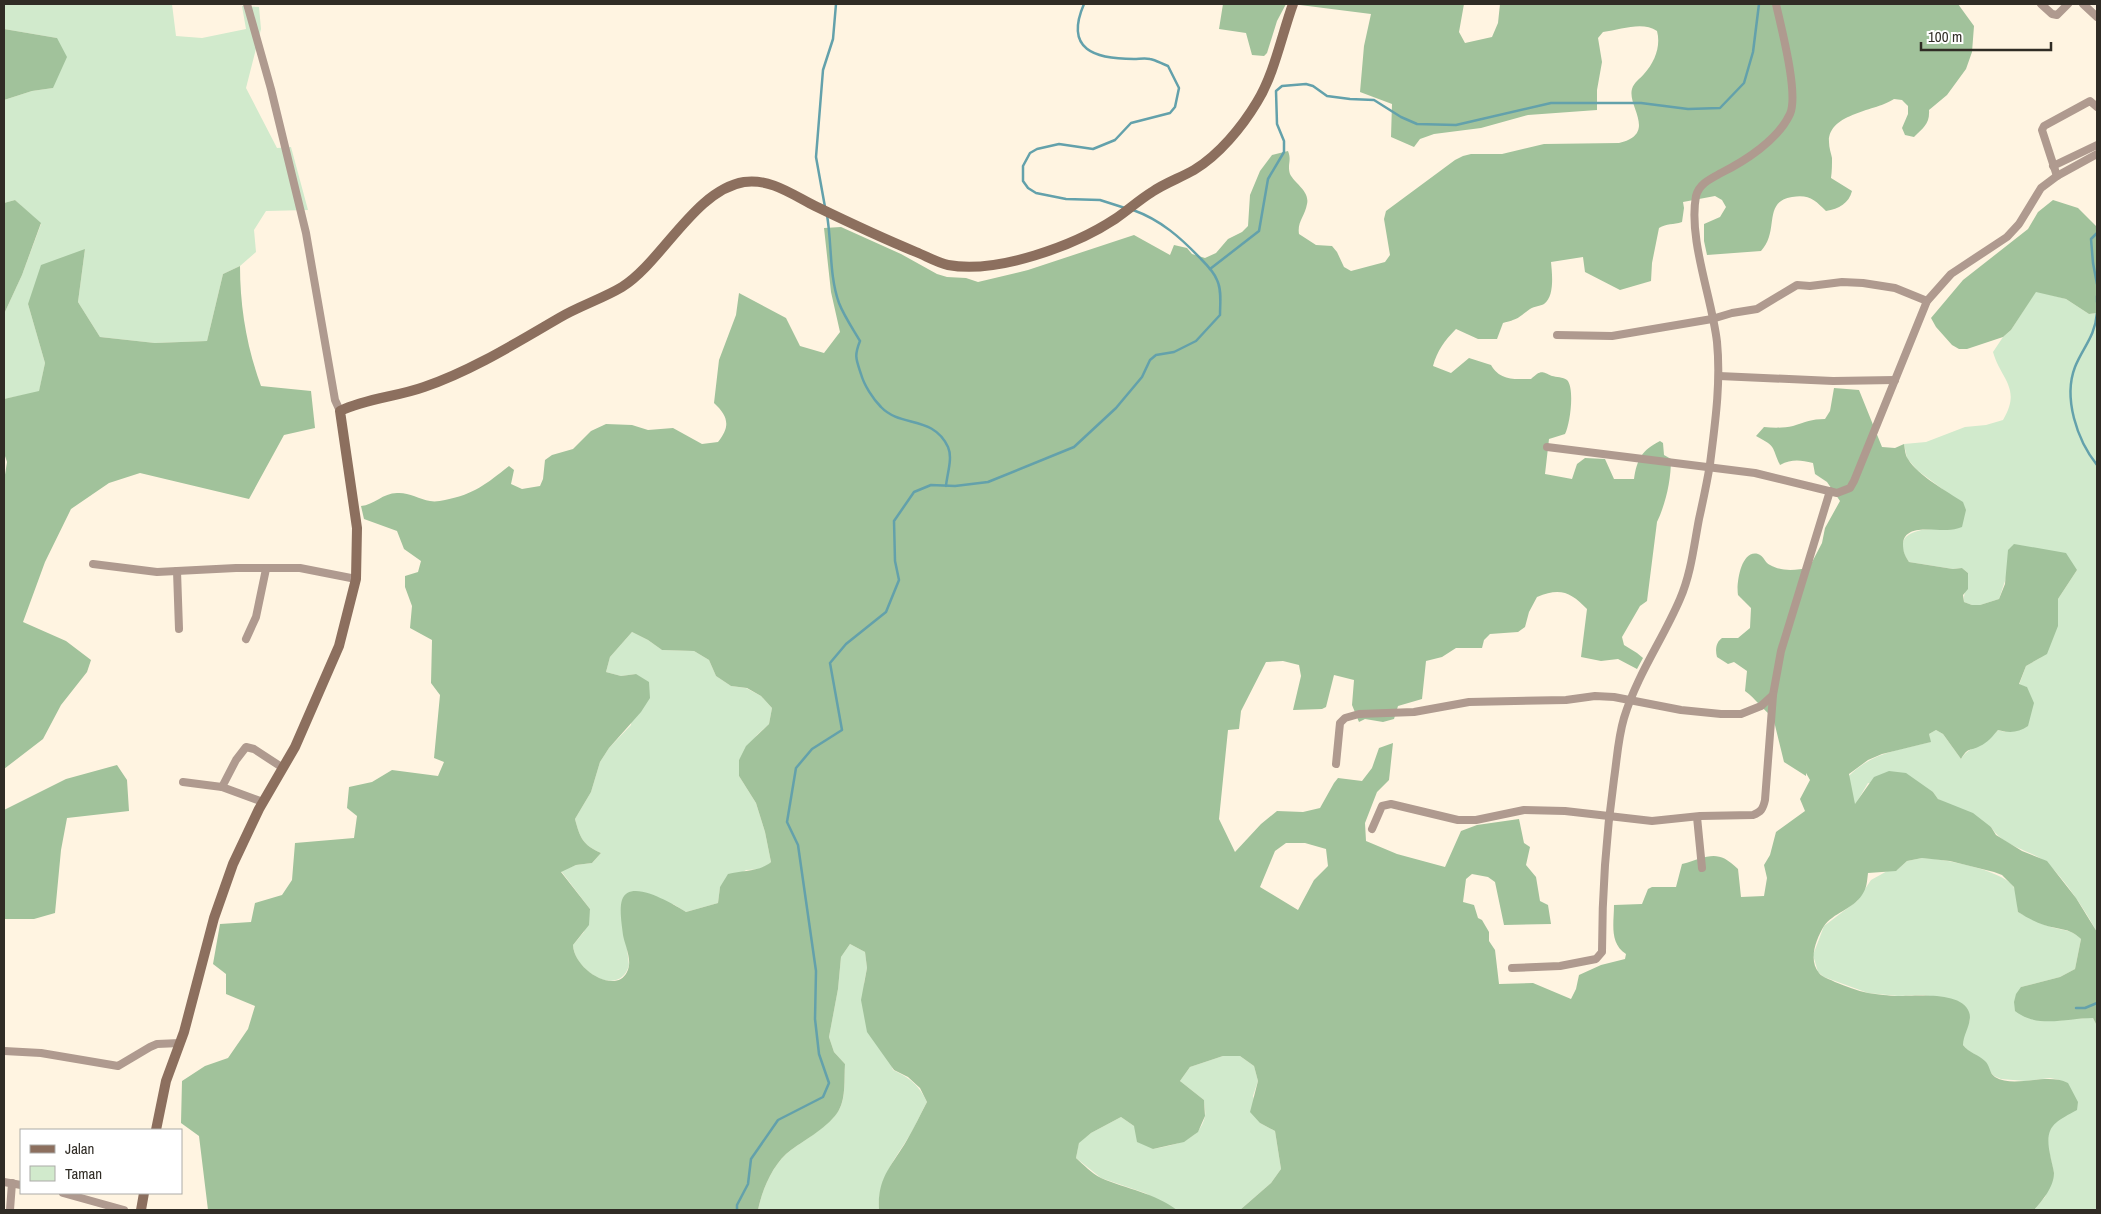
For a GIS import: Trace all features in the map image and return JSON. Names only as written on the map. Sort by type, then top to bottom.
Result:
[{"type":"main road","points":[[156,1129],[166,1081],[180,1043],[198,982],[214,918],[233,864],[263,802],[295,747],[339,646],[356,579],[357,528],[340,411],[353,404],[423,388],[454,375],[623,286],[638,274],[682,225],[718,192],[729,186],[746,181],[766,182],[847,221],[948,265],[976,266],[1020,260],[1072,242],[1114,220],[1164,184],[1191,172],[1205,163],[1249,114],[1258,101],[1268,79],[1293,4]]},
{"type":"main road","points":[[141,1210],[144,1194]]},
{"type":"street","points":[[248,4],[306,233],[335,400],[340,411]]},
{"type":"street","points":[[1512,968],[1560,966],[1596,959],[1600,957],[1602,952],[1603,887],[1608,817],[1623,721],[1646,662],[1663,636],[1682,595],[1692,555],[1709,467],[1719,376],[1717,340],[1697,240],[1695,205],[1697,192],[1703,184],[1748,158],[1765,144],[1790,114],[1792,100],[1790,78],[1776,4]]},
{"type":"street","points":[[2041,4],[2052,14],[2057,15],[2068,4]]},
{"type":"street","points":[[2083,4],[2097,17]]},
{"type":"street","points":[[2057,176],[2042,130],[2044,126],[2090,101],[2097,107]]},
{"type":"street","points":[[2053,166],[2097,144]]},
{"type":"street","points":[[1547,447],[1773,476],[1830,491],[1843,492],[1850,488],[1854,481],[1927,301],[1951,274],[2007,237],[2019,224],[2042,188],[2057,176],[2097,154]]},
{"type":"street","points":[[1557,334],[1612,336],[1712,319],[1732,313],[1757,309],[1796,285],[1810,286],[1842,282],[1863,283],[1895,288],[1927,301]]},
{"type":"street","points":[[1719,376],[1833,381],[1895,380]]},
{"type":"street","points":[[1372,829],[1379,810],[1386,804],[1400,805],[1458,820],[1476,820],[1524,810],[1565,811],[1652,821],[1753,815],[1759,813],[1764,808],[1773,695],[1781,652],[1830,491]]},
{"type":"street","points":[[93,564],[157,572],[236,568],[300,568],[356,579]]},
{"type":"street","points":[[246,639],[256,617],[266,569]]},
{"type":"street","points":[[178,572],[179,629]]},
{"type":"street","points":[[1336,764],[1340,723],[1350,716],[1368,713],[1414,712],[1469,702],[1566,700],[1595,696],[1630,700],[1681,710],[1740,714],[1761,706],[1773,695]]},
{"type":"street","points":[[222,787],[236,760],[246,747],[254,749],[283,768]]},
{"type":"street","points":[[183,782],[222,787],[263,802]]},
{"type":"street","points":[[1697,817],[1702,868]]},
{"type":"street","points":[[4,1051],[41,1053],[118,1066],[150,1046],[180,1043]]},
{"type":"street","points":[[8,1182],[10,1210]]},
{"type":"street","points":[[67,1194],[124,1210]]},
{"type":"green space","points":[[4,4],[172,4],[176,36],[202,38],[246,29],[242,6],[259,7],[261,29],[246,88],[277,148],[291,147],[308,210],[266,211],[254,230],[256,252],[240,266],[223,274],[207,341],[155,343],[100,337],[78,302],[85,249],[28,304],[45,363],[39,392],[4,399],[4,314],[22,275],[41,224],[15,200],[4,203],[4,100],[32,91],[53,88],[57,38],[4,29]]},
{"type":"green space","points":[[1223,4],[1286,4],[1277,21],[1267,53],[1264,56],[1252,55],[1246,33],[1219,29]]},
{"type":"green space","points":[[1292,4],[1464,4],[1459,32],[1465,43],[1492,37],[1498,23],[1500,4],[1958,4],[1974,26],[1972,52],[1966,69],[1947,95],[1929,110],[1927,122],[1914,137],[1905,135],[1902,128],[1908,114],[1908,106],[1902,100],[1894,99],[1855,114],[1836,125],[1831,132],[1829,142],[1832,158],[1831,178],[1852,191],[1849,199],[1839,207],[1826,211],[1815,201],[1803,196],[1783,200],[1774,211],[1770,235],[1761,251],[1707,255],[1704,241],[1704,224],[1720,217],[1726,207],[1722,200],[1715,196],[1683,202],[1682,222],[1659,228],[1652,263],[1651,281],[1620,290],[1585,272],[1583,257],[1551,262],[1552,284],[1548,300],[1544,304],[1530,309],[1518,318],[1503,323],[1497,339],[1478,339],[1456,329],[1452,333],[1439,351],[1433,366],[1451,373],[1469,358],[1491,365],[1499,374],[1508,378],[1531,379],[1541,372],[1567,380],[1571,391],[1569,423],[1565,434],[1549,439],[1545,474],[1572,479],[1577,464],[1585,458],[1605,459],[1614,479],[1634,479],[1641,456],[1660,441],[1663,443],[1664,455],[1671,459],[1670,475],[1665,499],[1657,522],[1647,601],[1640,606],[1622,637],[1624,645],[1643,658],[1637,669],[1618,659],[1601,661],[1581,657],[1587,609],[1570,595],[1552,592],[1537,597],[1529,612],[1525,627],[1518,632],[1490,634],[1484,640],[1482,648],[1456,648],[1442,657],[1426,661],[1422,699],[1398,706],[1394,719],[1383,722],[1365,719],[1359,722],[1352,705],[1354,680],[1334,675],[1326,707],[1322,709],[1293,710],[1301,676],[1299,665],[1283,661],[1266,662],[1241,711],[1239,729],[1228,730],[1219,819],[1235,852],[1261,824],[1277,811],[1303,812],[1320,808],[1338,778],[1362,781],[1372,768],[1379,748],[1393,743],[1389,780],[1377,792],[1365,823],[1366,841],[1397,854],[1445,867],[1461,831],[1477,825],[1519,819],[1524,843],[1530,847],[1526,865],[1536,877],[1540,901],[1548,905],[1551,924],[1504,925],[1495,882],[1488,877],[1472,874],[1466,879],[1463,902],[1474,905],[1478,918],[1482,920],[1489,932],[1489,941],[1495,950],[1499,984],[1533,983],[1571,999],[1576,989],[1579,975],[1601,965],[1625,959],[1626,954],[1617,944],[1615,938],[1613,926],[1614,905],[1642,904],[1648,889],[1652,887],[1676,887],[1682,864],[1712,856],[1724,858],[1738,869],[1741,897],[1764,896],[1767,878],[1764,865],[1770,855],[1776,832],[1805,811],[1800,799],[1810,780],[1806,773],[1806,776],[1784,762],[1773,717],[1745,691],[1747,671],[1734,662],[1728,664],[1717,657],[1716,646],[1722,638],[1738,638],[1750,628],[1751,608],[1738,595],[1739,576],[1747,557],[1752,554],[1758,554],[1768,564],[1784,570],[1809,568],[1822,543],[1825,528],[1840,501],[1827,482],[1815,474],[1813,463],[1796,461],[1780,465],[1770,445],[1756,436],[1764,427],[1786,427],[1812,420],[1825,419],[1830,411],[1834,388],[1859,390],[1882,447],[1895,448],[1904,444],[1906,456],[1912,465],[1933,483],[1963,502],[1966,510],[1962,527],[1949,530],[1920,530],[1908,534],[1903,544],[1903,549],[1909,562],[1953,569],[1962,568],[1968,573],[1968,589],[1963,595],[1964,602],[1972,605],[1980,605],[1999,599],[2005,584],[2008,550],[2014,544],[2066,553],[2077,570],[2058,599],[2058,626],[2047,654],[2026,666],[2019,684],[2027,687],[2034,703],[2028,726],[2013,732],[1998,730],[1985,743],[1968,751],[1961,759],[1943,734],[1936,730],[1929,734],[1931,742],[1882,754],[1868,760],[1849,774],[1855,804],[1874,777],[1889,771],[1906,773],[1933,792],[1938,799],[1973,813],[1991,827],[1996,835],[2022,851],[2047,861],[2076,898],[2097,932],[2097,1026],[2093,1018],[2043,1021],[2033,1020],[2015,1011],[2014,1002],[2016,994],[2021,987],[2060,977],[2075,969],[2081,939],[2072,932],[2049,927],[2018,912],[2014,887],[2002,875],[1994,872],[1950,861],[1922,858],[1907,861],[1896,871],[1868,873],[1865,890],[1862,895],[1824,926],[1814,950],[1814,962],[1821,975],[1856,990],[1891,996],[1938,996],[1965,1005],[1969,1012],[1970,1020],[1963,1045],[1985,1061],[1995,1077],[2012,1081],[2050,1079],[2068,1083],[2078,1102],[2077,1110],[2057,1122],[2050,1131],[2049,1145],[2054,1173],[2052,1183],[2034,1210],[1240,1210],[1271,1183],[1281,1169],[1275,1131],[1260,1123],[1250,1112],[1258,1081],[1254,1066],[1240,1056],[1223,1056],[1190,1067],[1180,1081],[1204,1100],[1205,1116],[1198,1132],[1184,1142],[1153,1149],[1137,1142],[1134,1126],[1121,1117],[1091,1133],[1079,1143],[1076,1158],[1094,1174],[1159,1199],[1177,1210],[879,1210],[880,1189],[883,1180],[927,1102],[920,1088],[908,1077],[894,1070],[867,1032],[861,1000],[867,968],[865,952],[850,944],[841,957],[838,989],[829,1037],[834,1052],[845,1064],[844,1094],[841,1105],[829,1122],[791,1150],[779,1162],[765,1186],[758,1210],[208,1210],[199,1136],[181,1123],[182,1081],[205,1066],[228,1058],[248,1029],[255,1006],[226,994],[226,974],[213,964],[220,924],[251,922],[255,903],[282,895],[292,880],[295,843],[354,838],[357,816],[347,808],[349,787],[372,782],[392,770],[438,776],[444,762],[434,758],[440,695],[431,683],[432,640],[410,628],[412,606],[405,587],[405,576],[418,572],[421,561],[404,549],[397,531],[364,519],[361,506],[370,504],[387,495],[397,493],[432,501],[455,498],[480,488],[509,466],[514,470],[511,484],[522,489],[540,486],[543,479],[545,460],[552,455],[573,449],[591,431],[606,424],[632,425],[648,430],[673,428],[702,444],[718,442],[726,426],[725,417],[714,403],[719,360],[736,315],[739,293],[786,318],[800,346],[824,353],[840,332],[831,292],[824,228],[841,227],[901,254],[937,274],[947,277],[966,278],[978,282],[1028,270],[1134,235],[1170,255],[1174,245],[1187,248],[1192,254],[1205,258],[1216,253],[1228,239],[1242,232],[1248,226],[1250,195],[1260,171],[1272,155],[1288,151],[1290,174],[1304,191],[1307,199],[1306,208],[1299,226],[1299,234],[1316,245],[1332,246],[1344,267],[1351,271],[1385,262],[1390,255],[1384,219],[1386,211],[1463,156],[1471,154],[1502,154],[1544,144],[1619,143],[1631,139],[1637,133],[1639,126],[1633,103],[1632,89],[1651,64],[1658,48],[1657,31],[1638,26],[1603,32],[1598,38],[1602,62],[1597,90],[1597,110],[1528,115],[1481,128],[1434,134],[1420,139],[1414,147],[1391,137],[1392,104],[1360,92],[1364,46],[1371,14]],"holes":[[[632,632],[662,650],[694,651],[709,660],[716,676],[731,686],[747,688],[761,696],[772,708],[769,724],[746,746],[739,760],[739,776],[756,803],[765,832],[771,862],[756,869],[728,874],[720,887],[718,903],[686,912],[663,899],[643,892],[634,891],[627,894],[622,900],[621,913],[629,968],[622,978],[614,981],[605,980],[588,971],[575,954],[573,945],[589,925],[590,909],[561,872],[576,865],[592,863],[601,853],[586,844],[575,819],[591,792],[600,762],[609,748],[641,712],[650,698],[649,682],[636,674],[621,676],[606,672],[610,657]],[[1286,843],[1305,843],[1326,849],[1328,866],[1314,880],[1298,910],[1260,887],[1275,851]]]},
{"type":"green space","points":[[4,29],[57,38],[67,57],[53,88],[32,91],[4,100]]},
{"type":"green space","points":[[15,200],[41,223],[22,275],[4,314],[4,203]]},
{"type":"green space","points":[[2053,200],[2078,208],[2097,227],[2097,313],[2089,314],[2066,299],[2036,292],[2011,330],[2003,337],[1967,349],[1959,349],[1952,345],[1936,327],[1931,318],[1963,280],[2028,229],[2038,212]]},
{"type":"green space","points":[[85,249],[78,302],[100,337],[155,343],[207,341],[223,274],[240,266],[241,297],[245,327],[261,386],[311,391],[315,428],[284,435],[249,499],[140,473],[109,483],[71,509],[45,562],[23,622],[66,641],[91,660],[87,672],[61,705],[43,739],[4,769],[4,481],[7,462],[4,453],[4,399],[39,391],[45,363],[28,304],[41,265]]},
{"type":"green space","points":[[2036,291],[2066,299],[2089,314],[2097,313],[2097,932],[2071,891],[2046,862],[2006,842],[1991,827],[1938,799],[1933,792],[1868,783],[1855,805],[1839,787],[1869,760],[1930,742],[1929,734],[1936,730],[1943,734],[1961,759],[1969,750],[1998,730],[2005,732],[2027,687],[2019,685],[2026,666],[2040,658],[2057,617],[2058,599],[2077,570],[2007,575],[1999,599],[1980,605],[1972,605],[1964,602],[1968,573],[1962,568],[1953,569],[1909,562],[1904,554],[1903,542],[1906,537],[1916,531],[1932,529],[1949,494],[1917,470],[1907,458],[1904,444],[1926,442],[1965,427],[1986,425],[2003,420],[2011,400],[2010,392],[1993,352],[2003,337],[2011,330]]},
{"type":"green space","points":[[632,632],[662,650],[694,651],[709,660],[716,676],[731,686],[746,688],[761,696],[772,708],[769,724],[757,735],[739,760],[739,776],[756,803],[765,832],[771,862],[763,869],[746,870],[720,887],[718,903],[686,912],[673,904],[622,908],[629,965],[624,975],[617,980],[608,980],[598,978],[589,972],[575,955],[573,945],[584,932],[590,909],[561,871],[576,865],[592,863],[601,853],[586,844],[575,819],[591,792],[600,762],[609,748],[631,725],[636,674],[621,676],[606,672],[610,657]]},
{"type":"green space","points":[[117,765],[127,780],[129,811],[67,818],[61,850],[55,913],[34,919],[4,919],[4,810],[66,779]]},
{"type":"green space","points":[[1922,858],[1970,866],[2007,880],[2015,889],[2018,912],[2044,925],[2069,931],[2081,939],[2075,969],[2060,977],[2021,987],[2029,1018],[2054,1021],[2093,1018],[2097,1026],[2097,1210],[2034,1210],[2045,1197],[2054,1174],[2047,1142],[2048,1134],[2054,1122],[2060,1080],[2050,1078],[2025,1081],[2001,1079],[1994,1076],[1976,1055],[1968,1051],[1963,1045],[1963,1037],[1970,1020],[1957,1001],[1923,995],[1898,996],[1868,993],[1824,977],[1818,972],[1813,955],[1824,926],[1857,901],[1871,880],[1889,870],[1897,870],[1907,861]]},
{"type":"green space","points":[[850,944],[865,952],[867,968],[864,983],[893,1070],[913,1083],[921,1091],[927,1102],[884,1178],[879,1199],[879,1210],[758,1210],[765,1186],[779,1162],[791,1150],[829,1122],[841,1105],[844,1094],[845,1064],[834,1052],[829,1037],[838,989],[841,957]]},
{"type":"green space","points":[[1223,1056],[1240,1056],[1254,1066],[1258,1081],[1253,1096],[1260,1123],[1275,1131],[1281,1169],[1271,1183],[1240,1210],[1177,1210],[1145,1193],[1101,1178],[1076,1158],[1079,1142],[1091,1133],[1121,1117],[1134,1126],[1153,1149],[1169,1146],[1192,1136],[1198,1131],[1205,1116],[1204,1100],[1180,1081],[1190,1067]]},
{"type":"waterway","points":[[825,207],[816,157],[823,70],[833,39],[836,4]]},
{"type":"waterway","points":[[1084,4],[1079,20],[1078,32],[1081,42],[1087,49],[1107,57],[1148,59],[1168,66],[1179,88],[1175,107],[1170,113],[1131,123],[1115,140],[1093,149],[1059,144],[1037,149],[1030,153],[1023,166],[1023,181],[1028,188],[1036,193],[1066,199],[1100,200],[1125,208]]},
{"type":"waterway","points":[[1210,269],[1259,231],[1268,179],[1284,152],[1284,141],[1277,124],[1276,91],[1282,86],[1306,84],[1313,86],[1327,96],[1374,100],[1401,117],[1417,124],[1456,125],[1551,103],[1641,103],[1688,109],[1720,108],[1744,83],[1753,52],[1759,4]]},
{"type":"waterway","points":[[737,1210],[737,1205],[748,1184],[751,1159],[778,1120],[823,1097],[829,1083],[819,1054],[815,1019],[816,971],[798,845],[787,822],[796,768],[812,749],[842,730],[830,663],[846,644],[886,612],[899,580],[895,561],[894,521],[914,492],[931,485],[955,486],[988,482],[1074,447],[1116,408],[1142,377],[1150,360],[1156,355],[1174,352],[1196,341],[1220,315],[1220,288],[1216,277],[1210,269],[1170,230],[1153,219],[1133,210]]},
{"type":"waterway","points":[[827,215],[836,292],[843,313],[860,341],[856,358],[864,383],[875,400],[889,413],[934,430],[942,437],[948,447],[950,456],[946,486]]},
{"type":"waterway","points":[[2097,233],[2091,239],[2097,284]]},
{"type":"waterway","points":[[2097,296],[2097,302]]},
{"type":"waterway","points":[[2097,313],[2094,329],[2075,367],[2071,392],[2071,405],[2078,431],[2083,444],[2097,465]]},
{"type":"waterway","points":[[2076,1008],[2085,1008],[2097,1003]]}]
